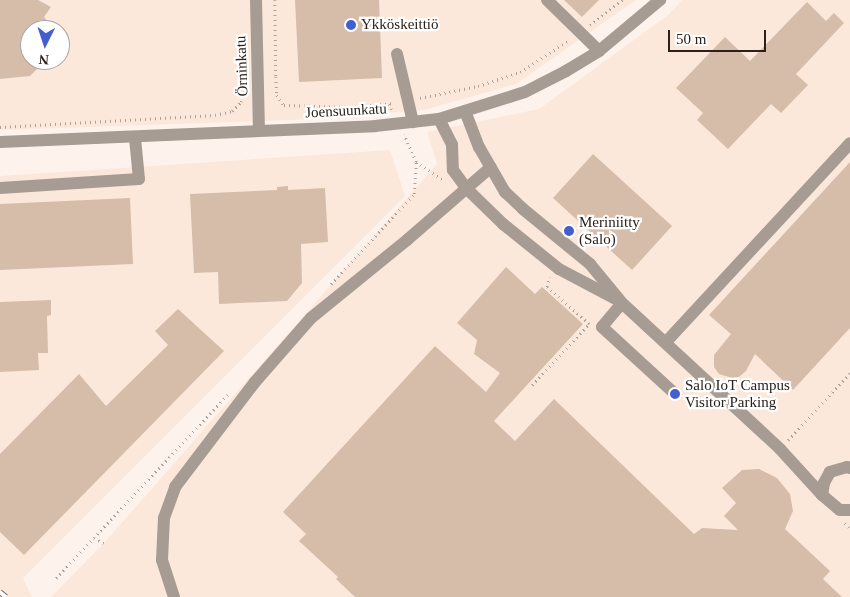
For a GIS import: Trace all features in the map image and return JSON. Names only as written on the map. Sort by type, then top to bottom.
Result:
[{"type":"street","name":"Örninkatu","points":[[256,0],[259,132]]},
{"type":"street","points":[[547,0],[599,51]]},
{"type":"street","name":"Joensuunkatu","points":[[0,142],[259,132],[399,124],[439,119],[525,92],[599,51],[660,0]]},
{"type":"street","points":[[397,54],[413,122]]},
{"type":"street","points":[[465,111],[479,148],[511,197],[590,264],[622,303],[780,450],[822,495],[840,510],[850,510]]},
{"type":"street","points":[[439,119],[452,145],[453,170],[466,188],[503,224],[559,269],[622,303]]},
{"type":"street","points":[[0,188],[139,180],[135,138]]},
{"type":"street","points":[[666,342],[850,143]]},
{"type":"street","points":[[174,597],[162,560],[164,518],[174,487],[255,382],[311,318],[407,240],[491,167]]},
{"type":"street","points":[[622,303],[602,327],[675,394]]},
{"type":"street","points":[[822,495],[824,483],[830,472],[847,467],[850,468]]},
{"type":"path","points":[[275,0],[277,95],[284,104],[315,108],[389,104],[408,101],[478,86],[520,72],[581,32],[622,0]]},
{"type":"path","points":[[0,127],[215,115],[232,111],[241,102],[248,78],[259,76],[276,77]]},
{"type":"path","points":[[328,288],[414,194],[416,162],[389,104]]},
{"type":"path","points":[[532,385],[589,324],[547,287],[549,277]]},
{"type":"path","points":[[780,450],[850,373]]},
{"type":"path","points":[[56,578],[234,388]]},
{"type":"path","points":[[94,538],[104,543]]},
{"type":"shaded area","points":[[0,0],[636,0],[516,84],[424,110],[294,120],[0,130]]},
{"type":"shaded area","points":[[682,0],[850,0],[850,597],[51,597],[104,543],[437,164],[427,132],[539,109],[668,15]]},
{"type":"shaded area","points":[[390,150],[405,196],[23,578],[32,597],[0,597],[0,176]]},
{"type":"building","points":[[0,0],[38,0],[51,7],[44,17],[47,20],[20,20],[20,70],[36,70],[30,76],[0,79]]},
{"type":"building","points":[[295,0],[379,0],[382,78],[299,82]]},
{"type":"building","points":[[564,0],[599,0],[582,17]]},
{"type":"building","points":[[807,2],[826,21],[834,13],[844,23],[796,74],[808,85],[781,113],[771,104],[728,149],[697,120],[703,113],[676,88],[725,37],[750,61]]},
{"type":"building","points":[[593,154],[672,226],[632,270],[553,198]]},
{"type":"building","points":[[850,162],[850,328],[793,390],[755,354],[746,371],[739,377],[732,378],[719,374],[714,367],[714,355],[731,334],[709,315]]},
{"type":"building","points":[[288,186],[288,190],[325,188],[328,242],[301,244],[302,283],[287,301],[219,304],[218,272],[194,273],[190,194],[277,190],[277,187]]},
{"type":"building","points":[[130,198],[133,264],[0,270],[0,204]]},
{"type":"building","points":[[506,267],[535,294],[542,287],[583,324],[494,421],[515,441],[554,399],[694,534],[702,528],[738,530],[724,516],[736,503],[722,488],[742,470],[759,469],[777,478],[790,494],[793,511],[785,529],[830,571],[823,579],[842,597],[355,597],[336,579],[338,577],[299,541],[306,534],[283,512],[435,346],[486,392],[500,373],[474,354],[477,340],[457,323]]},
{"type":"building","points":[[51,300],[51,315],[47,316],[48,353],[38,353],[39,370],[0,372],[0,302]]},
{"type":"building","points":[[178,309],[224,351],[24,555],[0,532],[0,454],[79,374],[106,406],[168,345],[155,331]]},
{"type":"railway","points":[[0,592],[6,597]]},
{"type":"place","name":"Ykköskeittiö","points":[[351,25]]},
{"type":"place","name":"Meriniitty (Salo)","points":[[569,231]]},
{"type":"place","name":"Salo IoT Campus Visitor Parking","points":[[675,394]]}]
